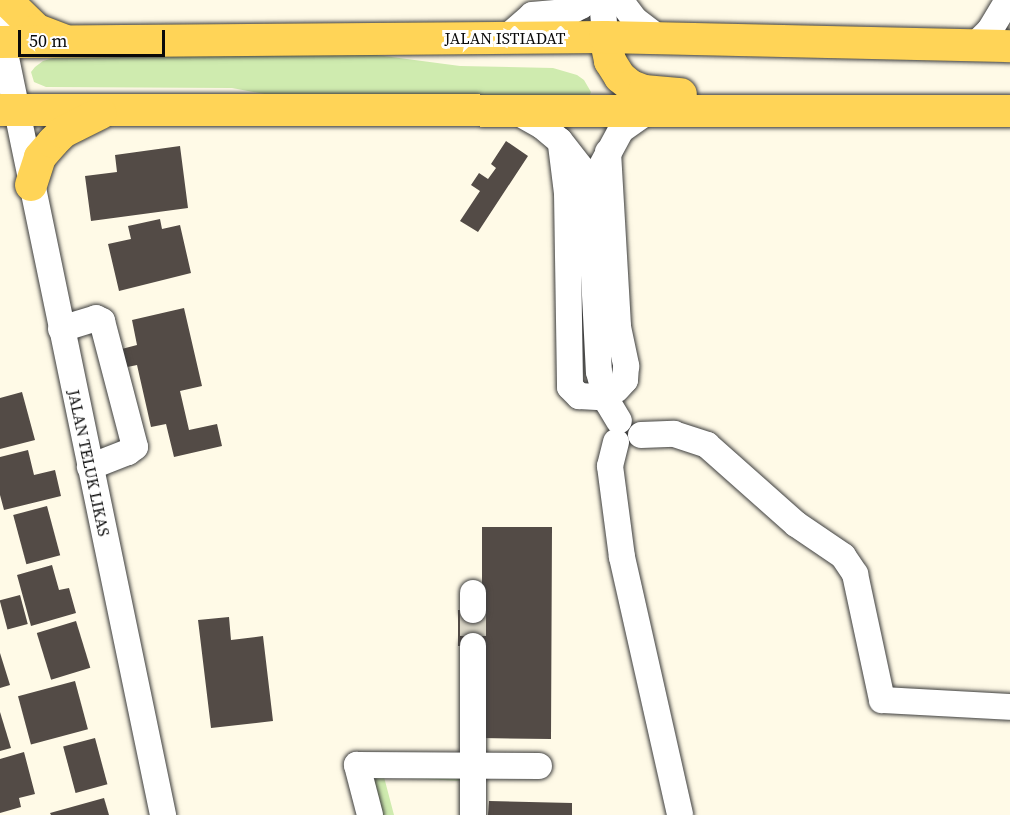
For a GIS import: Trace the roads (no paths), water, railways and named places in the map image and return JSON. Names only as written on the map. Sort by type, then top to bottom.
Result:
[{"type":"main road","points":[[6,0],[37,30],[66,41]]},
{"type":"main road","name":"JALAN ISTIADAT","points":[[1,37],[66,41],[605,37],[1010,46]]},
{"type":"main road","points":[[605,37],[606,50],[620,77],[644,91],[662,94],[721,93],[825,111]]},
{"type":"main road","points":[[8,110],[1010,111]]},
{"type":"main road","points":[[31,185],[40,157],[63,132],[107,110]]},
{"type":"street","points":[[506,38],[532,15],[570,12],[586,0]]},
{"type":"street","points":[[602,0],[605,37]]},
{"type":"street","points":[[620,0],[635,20],[658,38]]},
{"type":"street","points":[[975,45],[990,30],[1008,0]]},
{"type":"street","name":"JALAN TELUK LIKAS","points":[[1,37],[8,110],[31,185],[163,815]]},
{"type":"street","points":[[515,111],[542,126],[560,141],[580,167],[590,196],[599,372],[618,431],[610,466],[622,557],[680,815]]},
{"type":"street","points":[[590,196],[608,152],[621,130],[648,111]]},
{"type":"street","points":[[560,141],[567,193],[570,387],[579,396],[607,393],[625,380],[626,366],[618,327],[608,152]]},
{"type":"street","points":[[61,328],[96,318],[102,321],[135,447],[90,467]]},
{"type":"street","points":[[618,431],[632,420],[639,426],[641,435],[674,434],[707,445],[796,524],[843,556],[855,574],[882,700],[1010,707]]},
{"type":"street","points":[[473,646],[473,815]]},
{"type":"street","points":[[370,815],[357,765],[539,766]]},
{"type":"tunnel","points":[[473,610],[473,646]]}]
